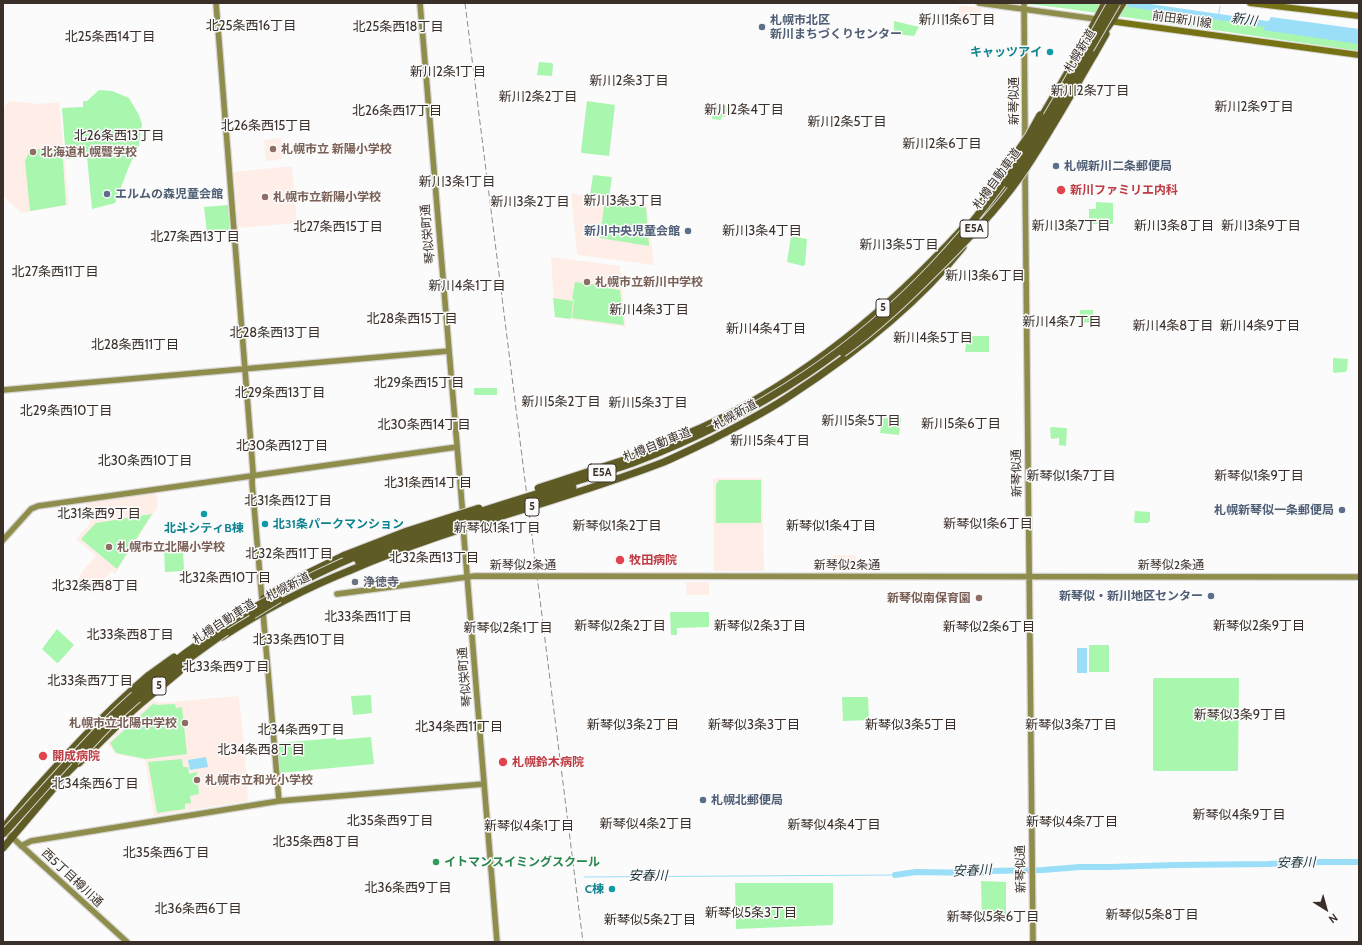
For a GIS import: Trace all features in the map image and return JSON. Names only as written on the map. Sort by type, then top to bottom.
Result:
[{"type":"highway","name":"札幌新道","points":[[3,829],[15,818],[94,732],[134,693],[191,645],[300,577],[345,555],[408,531],[630,458],[703,427],[748,404],[788,380],[837,346],[888,304],[923,270],[969,221],[1002,179],[1025,145],[1075,60],[1105,3]]},
{"type":"highway","name":"札樽自動車道","points":[[3,834],[83,746],[120,708],[161,673],[213,635],[265,601],[316,574],[374,550],[500,506],[631,464],[704,433],[769,398],[854,340],[892,306],[944,254],[972,222],[1018,161],[1111,3]]},
{"type":"highway","name":"札樽自動車道","points":[[3,840],[124,711],[170,673],[233,627],[280,598],[320,578],[410,541],[632,468],[709,436],[769,403],[807,379],[852,346],[894,311],[936,271],[976,225],[1023,163],[1117,3]]},
{"type":"highway","name":"札幌新道","points":[[3,848],[64,776],[135,705],[222,637],[263,612],[310,587],[410,547],[607,482],[665,461],[712,440],[771,408],[842,360],[897,314],[948,267],[1000,202],[1052,122],[1100,37],[1123,3]]},
{"type":"highway","points":[[944,254],[1011,161],[1040,115],[1088,25],[1096,19]]},
{"type":"highway","points":[[936,271],[976,231],[1017,181],[1094,55],[1112,21]]},
{"type":"highway","points":[[1063,74],[1075,60]]},
{"type":"highway","points":[[64,776],[72,771],[127,716],[233,627]]},
{"type":"highway","points":[[3,829],[35,790],[72,750],[149,674],[181,652],[213,635]]},
{"type":"main road","points":[[1250,3],[1359,16]]},
{"type":"main road","name":"前田新川線","points":[[1096,19],[1359,56]]},
{"type":"street","points":[[216,3],[252,475],[279,801]]},
{"type":"street","name":"琴似栄町通","points":[[420,3],[497,942]]},
{"type":"street","points":[[979,3],[1024,5],[1096,19]]},
{"type":"street","name":"新琴似通","points":[[1024,5],[1033,942]]},
{"type":"street","points":[[3,390],[449,351]]},
{"type":"street","points":[[3,540],[35,506],[457,447]]},
{"type":"street","name":"新琴似2条通","points":[[337,594],[467,576],[1359,577]]},
{"type":"street","points":[[21,846],[31,840],[279,801],[484,784]]},
{"type":"street","name":"西5丁目樽川通","points":[[3,829],[127,942]]},
{"type":"shaded area","points":[[960,5],[982,8],[981,15],[975,15],[974,20],[957,18]]},
{"type":"shaded area","name":"北海道札幌聾学校","points":[[9,101],[40,104],[59,102],[69,205],[21,213],[3,196],[3,108]]},
{"type":"shaded area","name":"札幌市立 新陽小学校","points":[[281,138],[282,159],[266,161],[264,140]]},
{"type":"shaded area","name":"札幌市立新陽小学校","points":[[292,166],[297,223],[238,228],[234,172]]},
{"type":"shaded area","points":[[571,193],[647,204],[654,265],[579,255],[577,253]]},
{"type":"shaded area","name":"札幌市立新川中学校","points":[[551,257],[620,266],[626,327],[555,317]]},
{"type":"shaded area","points":[[762,478],[764,571],[714,570],[713,479]]},
{"type":"shaded area","name":"札幌市立北陽小学校","points":[[156,493],[158,506],[115,574],[112,571],[91,594],[77,580],[81,575],[80,574],[96,556],[76,539],[90,524],[86,503]]},
{"type":"shaded area","points":[[833,555],[856,555],[856,562],[868,562],[868,570],[833,571]]},
{"type":"shaded area","points":[[707,582],[709,584],[709,595],[687,595],[686,583]]},
{"type":"shaded area","points":[[238,696],[245,752],[248,801],[154,816],[145,760],[116,754],[107,743],[153,700],[159,703]]},
{"type":"green space","points":[[1018,3],[1109,3],[1359,38],[1359,51],[1062,8]]},
{"type":"green space","points":[[894,21],[919,27],[914,36],[894,34]]},
{"type":"green space","points":[[539,62],[552,63],[552,76],[537,75]]},
{"type":"green space","points":[[99,90],[112,91],[129,98],[139,115],[142,124],[139,145],[115,203],[92,209],[87,157],[66,159],[62,108],[83,107],[83,101],[87,101]]},
{"type":"green space","points":[[587,101],[615,105],[609,156],[582,153],[581,151]]},
{"type":"green space","points":[[713,104],[731,107],[729,112],[726,112],[725,117],[722,116],[721,120],[712,119]]},
{"type":"green space","points":[[62,147],[66,205],[30,211],[25,161],[30,150]]},
{"type":"green space","points":[[593,175],[612,177],[609,197],[590,195]]},
{"type":"green space","points":[[1096,202],[1113,203],[1112,224],[1089,223],[1089,209],[1096,209]]},
{"type":"green space","points":[[228,205],[230,231],[207,233],[204,207]]},
{"type":"green space","points":[[604,206],[643,206],[646,208],[649,246],[600,238]]},
{"type":"green space","points":[[791,236],[807,239],[805,265],[803,266],[787,262]]},
{"type":"green space","points":[[575,282],[614,287],[614,289],[620,290],[624,325],[572,318],[574,300],[572,299]]},
{"type":"green space","points":[[553,298],[573,301],[571,319],[555,317]]},
{"type":"green space","points":[[1080,310],[1093,310],[1093,322],[1080,323]]},
{"type":"green space","points":[[968,336],[989,336],[989,352],[966,352]]},
{"type":"green space","points":[[1333,358],[1348,359],[1347,370],[1345,372],[1334,373]]},
{"type":"green space","points":[[474,388],[497,388],[497,395],[474,395]]},
{"type":"green space","points":[[884,418],[901,418],[899,435],[880,433],[882,420]]},
{"type":"green space","points":[[1050,428],[1067,429],[1066,446],[1059,445],[1059,438],[1051,439]]},
{"type":"green space","points":[[719,480],[761,480],[761,523],[716,523],[716,484]]},
{"type":"green space","points":[[1135,511],[1150,512],[1150,521],[1148,523],[1134,522]]},
{"type":"green space","points":[[152,514],[117,569],[81,539],[96,523]]},
{"type":"green space","points":[[181,547],[183,549],[184,571],[165,572],[164,549]]},
{"type":"green space","points":[[670,612],[709,612],[709,627],[677,628],[677,635],[671,635]]},
{"type":"green space","points":[[57,629],[74,645],[57,663],[42,649]]},
{"type":"green space","points":[[1089,645],[1109,645],[1109,672],[1089,672]]},
{"type":"green space","points":[[1239,678],[1238,771],[1154,771],[1153,679]]},
{"type":"green space","points":[[371,695],[372,713],[353,715],[351,696]]},
{"type":"green space","points":[[842,697],[868,697],[869,720],[843,721]]},
{"type":"green space","points":[[154,703],[156,705],[175,704],[176,708],[182,707],[187,754],[146,759],[116,753],[110,743]]},
{"type":"green space","points":[[371,737],[374,764],[280,773],[278,743],[336,738],[336,740]]},
{"type":"green space","points":[[182,759],[183,767],[188,767],[189,774],[197,772],[199,794],[190,796],[191,803],[185,804],[185,809],[157,813],[148,762]]},
{"type":"green space","points":[[981,881],[1006,882],[1006,921],[982,922]]},
{"type":"green space","points":[[735,883],[833,883],[833,923],[832,925],[736,929]]},
{"type":"water","points":[[1271,17],[1359,29],[1359,44],[1263,30]]},
{"type":"water","points":[[1077,648],[1087,648],[1087,673],[1077,673]]},
{"type":"water","points":[[206,757],[208,767],[190,770],[188,760]]},
{"type":"waterway","name":"新川","points":[[1129,4],[1274,25]]},
{"type":"waterway","points":[[1218,18],[1220,6]]},
{"type":"waterway","name":"安春川","points":[[895,875],[916,872],[981,873],[989,871],[1043,870],[1080,867],[1359,862]]},
{"type":"waterway","name":"安春川","points":[[584,877],[895,875]]},
{"type":"railway","points":[[465,3],[583,942]]},
{"type":"place","name":"札幌市北区 新川まちづくりセンター","points":[[762,27]]},
{"type":"place","name":"キャッツアイ","points":[[1050,52]]},
{"type":"place","name":"札幌市立 新陽小学校","points":[[273,149]]},
{"type":"place","name":"北海道札幌聾学校","points":[[33,152]]},
{"type":"place","name":"札幌新川二条郵便局","points":[[1056,166]]},
{"type":"place","name":"新川ファミリエ内科","points":[[1061,190]]},
{"type":"place","name":"エルムの森児童会館","points":[[107,194]]},
{"type":"place","name":"札幌市立新陽小学校","points":[[265,197]]},
{"type":"place","name":"新川中央児童会館","points":[[688,231]]},
{"type":"place","name":"札幌市立新川中学校","points":[[587,282]]},
{"type":"place","name":"札幌新琴似一条郵便局","points":[[1342,510]]},
{"type":"place","name":"北斗シティB棟","points":[[204,514]]},
{"type":"place","name":"北31条パークマンション","points":[[265,524]]},
{"type":"place","name":"札幌市立北陽小学校","points":[[109,547]]},
{"type":"place","name":"牧田病院","points":[[620,560]]},
{"type":"place","name":"浄徳寺","points":[[355,582]]},
{"type":"place","name":"新琴似・新川地区センター","points":[[1211,596]]},
{"type":"place","name":"新琴似南保育園","points":[[979,598]]},
{"type":"place","name":"札幌市立北陽中学校","points":[[185,723]]},
{"type":"place","name":"開成病院","points":[[43,756]]},
{"type":"place","name":"札幌鈴木病院","points":[[503,762]]},
{"type":"place","name":"札幌市立和光小学校","points":[[197,780]]},
{"type":"place","name":"札幌北郵便局","points":[[703,800]]},
{"type":"place","name":"イトマンスイミングスクール","points":[[436,862]]},
{"type":"place","name":"C棟","points":[[612,889]]},
{"type":"district","name":"新川1条6丁目","points":[[957,20]]},
{"type":"district","name":"北25条西16丁目","points":[[251,26]]},
{"type":"district","name":"北25条西18丁目","points":[[398,27]]},
{"type":"district","name":"北25条西14丁目","points":[[110,37]]},
{"type":"district","name":"新川2条1丁目","points":[[448,72]]},
{"type":"district","name":"新川2条3丁目","points":[[629,81]]},
{"type":"district","name":"新川2条7丁目","points":[[1090,91]]},
{"type":"district","name":"新川2条2丁目","points":[[538,97]]},
{"type":"district","name":"新川2条9丁目","points":[[1254,107]]},
{"type":"district","name":"新川2条4丁目","points":[[744,110]]},
{"type":"district","name":"北26条西17丁目","points":[[397,111]]},
{"type":"district","name":"新川2条5丁目","points":[[847,122]]},
{"type":"district","name":"北26条西15丁目","points":[[266,126]]},
{"type":"district","name":"北26条西13丁目","points":[[119,136]]},
{"type":"district","name":"新川2条6丁目","points":[[942,144]]},
{"type":"district","name":"新川3条1丁目","points":[[457,182]]},
{"type":"district","name":"新川3条3丁目","points":[[623,201]]},
{"type":"district","name":"新川3条2丁目","points":[[530,202]]},
{"type":"district","name":"新川3条7丁目","points":[[1071,226]]},
{"type":"district","name":"新川3条8丁目","points":[[1174,226]]},
{"type":"district","name":"新川3条9丁目","points":[[1261,226]]},
{"type":"district","name":"北27条西15丁目","points":[[338,227]]},
{"type":"district","name":"新川3条4丁目","points":[[762,231]]},
{"type":"district","name":"北27条西13丁目","points":[[195,237]]},
{"type":"district","name":"新川3条5丁目","points":[[899,245]]},
{"type":"district","name":"北27条西11丁目","points":[[55,272]]},
{"type":"district","name":"新川3条6丁目","points":[[985,276]]},
{"type":"district","name":"新川4条1丁目","points":[[467,286]]},
{"type":"district","name":"新川4条3丁目","points":[[649,310]]},
{"type":"district","name":"北28条西15丁目","points":[[412,319]]},
{"type":"district","name":"新川4条7丁目","points":[[1062,322]]},
{"type":"district","name":"新川4条8丁目","points":[[1173,326]]},
{"type":"district","name":"新川4条9丁目","points":[[1260,326]]},
{"type":"district","name":"新川4条4丁目","points":[[766,329]]},
{"type":"district","name":"北28条西13丁目","points":[[275,333]]},
{"type":"district","name":"新川4条5丁目","points":[[933,338]]},
{"type":"district","name":"北28条西11丁目","points":[[135,345]]},
{"type":"district","name":"北29条西15丁目","points":[[419,383]]},
{"type":"district","name":"北29条西13丁目","points":[[280,393]]},
{"type":"district","name":"新川5条2丁目","points":[[561,402]]},
{"type":"district","name":"新川5条3丁目","points":[[648,403]]},
{"type":"district","name":"北29条西10丁目","points":[[66,411]]},
{"type":"district","name":"新川5条5丁目","points":[[861,421]]},
{"type":"district","name":"新川5条6丁目","points":[[961,424]]},
{"type":"district","name":"北30条西14丁目","points":[[424,425]]},
{"type":"district","name":"新川5条4丁目","points":[[770,441]]},
{"type":"district","name":"北30条西12丁目","points":[[282,446]]},
{"type":"district","name":"北30条西10丁目","points":[[145,461]]},
{"type":"district","name":"新琴似1条7丁目","points":[[1071,476]]},
{"type":"district","name":"新琴似1条9丁目","points":[[1259,476]]},
{"type":"district","name":"北31条西14丁目","points":[[428,483]]},
{"type":"district","name":"北31条西12丁目","points":[[288,501]]},
{"type":"district","name":"北31条西9丁目","points":[[99,514]]},
{"type":"district","name":"新琴似1条6丁目","points":[[988,524]]},
{"type":"district","name":"新琴似1条2丁目","points":[[617,526]]},
{"type":"district","name":"新琴似1条4丁目","points":[[831,526]]},
{"type":"district","name":"新琴似1条1丁目","points":[[497,528]]},
{"type":"district","name":"北32条西11丁目","points":[[289,554]]},
{"type":"district","name":"北32条西13丁目","points":[[434,558]]},
{"type":"district","name":"北32条西10丁目","points":[[225,578]]},
{"type":"district","name":"北32条西8丁目","points":[[95,586]]},
{"type":"district","name":"北33条西11丁目","points":[[368,617]]},
{"type":"district","name":"新琴似2条2丁目","points":[[620,626]]},
{"type":"district","name":"新琴似2条3丁目","points":[[760,626]]},
{"type":"district","name":"新琴似2条9丁目","points":[[1259,626]]},
{"type":"district","name":"新琴似2条6丁目","points":[[989,627]]},
{"type":"district","name":"新琴似2条1丁目","points":[[508,628]]},
{"type":"district","name":"北33条西8丁目","points":[[130,635]]},
{"type":"district","name":"北33条西10丁目","points":[[299,640]]},
{"type":"district","name":"北33条西9丁目","points":[[226,667]]},
{"type":"district","name":"北33条西7丁目","points":[[90,681]]},
{"type":"district","name":"新琴似3条9丁目","points":[[1240,715]]},
{"type":"district","name":"新琴似3条2丁目","points":[[633,725]]},
{"type":"district","name":"新琴似3条3丁目","points":[[754,725]]},
{"type":"district","name":"新琴似3条5丁目","points":[[911,725]]},
{"type":"district","name":"新琴似3条7丁目","points":[[1071,725]]},
{"type":"district","name":"北34条西11丁目","points":[[459,727]]},
{"type":"district","name":"北34条西9丁目","points":[[301,730]]},
{"type":"district","name":"北34条西8丁目","points":[[261,750]]},
{"type":"district","name":"北34条西6丁目","points":[[95,784]]},
{"type":"district","name":"新琴似4条9丁目","points":[[1239,815]]},
{"type":"district","name":"北35条西9丁目","points":[[390,821]]},
{"type":"district","name":"新琴似4条7丁目","points":[[1072,822]]},
{"type":"district","name":"新琴似4条2丁目","points":[[646,824]]},
{"type":"district","name":"新琴似4条4丁目","points":[[834,825]]},
{"type":"district","name":"新琴似4条1丁目","points":[[529,826]]},
{"type":"district","name":"北35条西8丁目","points":[[316,842]]},
{"type":"district","name":"北35条西6丁目","points":[[166,853]]},
{"type":"district","name":"北36条西9丁目","points":[[408,888]]},
{"type":"district","name":"北36条西6丁目","points":[[198,909]]},
{"type":"district","name":"新琴似5条3丁目","points":[[751,913]]},
{"type":"district","name":"新琴似5条8丁目","points":[[1152,915]]},
{"type":"district","name":"新琴似5条6丁目","points":[[993,917]]},
{"type":"district","name":"新琴似5条2丁目","points":[[650,920]]}]
